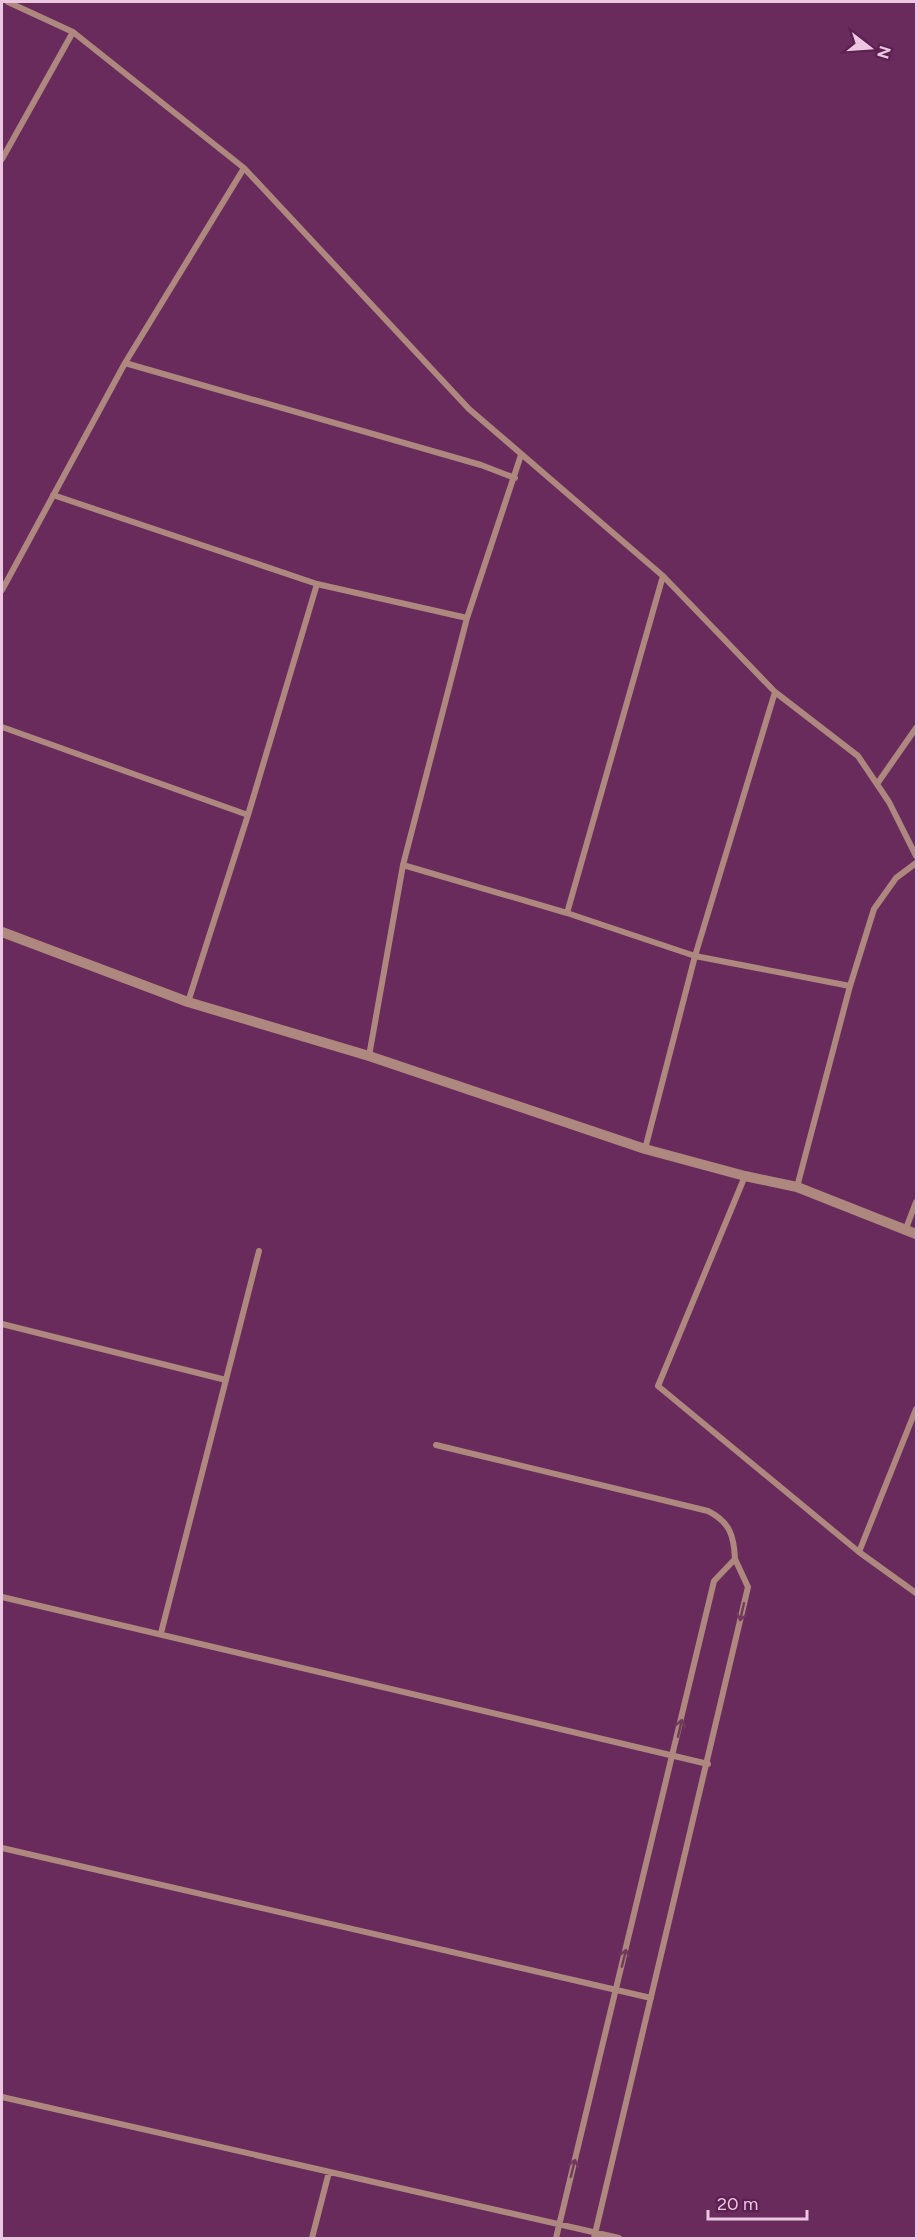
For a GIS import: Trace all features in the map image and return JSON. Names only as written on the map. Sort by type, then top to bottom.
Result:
[{"type":"street","points":[[8,2],[74,32],[244,168],[470,409],[521,456],[663,576],[775,692],[858,756],[877,784],[916,856]]},
{"type":"street","points":[[2,159],[74,32]]},
{"type":"street","points":[[2,590],[125,363],[244,168]]},
{"type":"street","points":[[125,363],[481,465],[515,478]]},
{"type":"street","points":[[369,1056],[403,865],[467,618],[521,456]]},
{"type":"street","points":[[52,495],[317,584],[467,618]]},
{"type":"street","points":[[567,913],[663,576]]},
{"type":"street","points":[[188,1002],[248,815],[317,584]]},
{"type":"street","points":[[645,1149],[695,956],[775,692]]},
{"type":"street","points":[[2,727],[248,815]]},
{"type":"street","points":[[877,784],[916,728]]},
{"type":"street","points":[[797,1187],[850,986],[874,909],[896,879],[916,863]]},
{"type":"street","points":[[403,865],[567,913],[695,956],[850,986]]},
{"type":"street","points":[[2,932],[188,1002],[369,1056],[645,1149],[745,1176],[797,1187],[916,1234]]},
{"type":"street","points":[[745,1176],[658,1386],[859,1551],[916,1593]]},
{"type":"street","points":[[905,1231],[916,1202]]},
{"type":"street","points":[[161,1633],[259,1251]]},
{"type":"street","points":[[2,1324],[226,1380]]},
{"type":"street","points":[[859,1551],[916,1409]]},
{"type":"street","points":[[436,1445],[708,1511],[720,1517],[734,1536],[735,1559],[748,1587],[708,1764],[594,2236]]},
{"type":"street","points":[[556,2238],[714,1581],[735,1559]]},
{"type":"street","points":[[2,1597],[708,1764]]},
{"type":"street","points":[[2,1848],[651,1998]]},
{"type":"street","points":[[2,2097],[559,2225],[594,2236],[620,2238]]},
{"type":"street","points":[[312,2238],[329,2172]]}]
